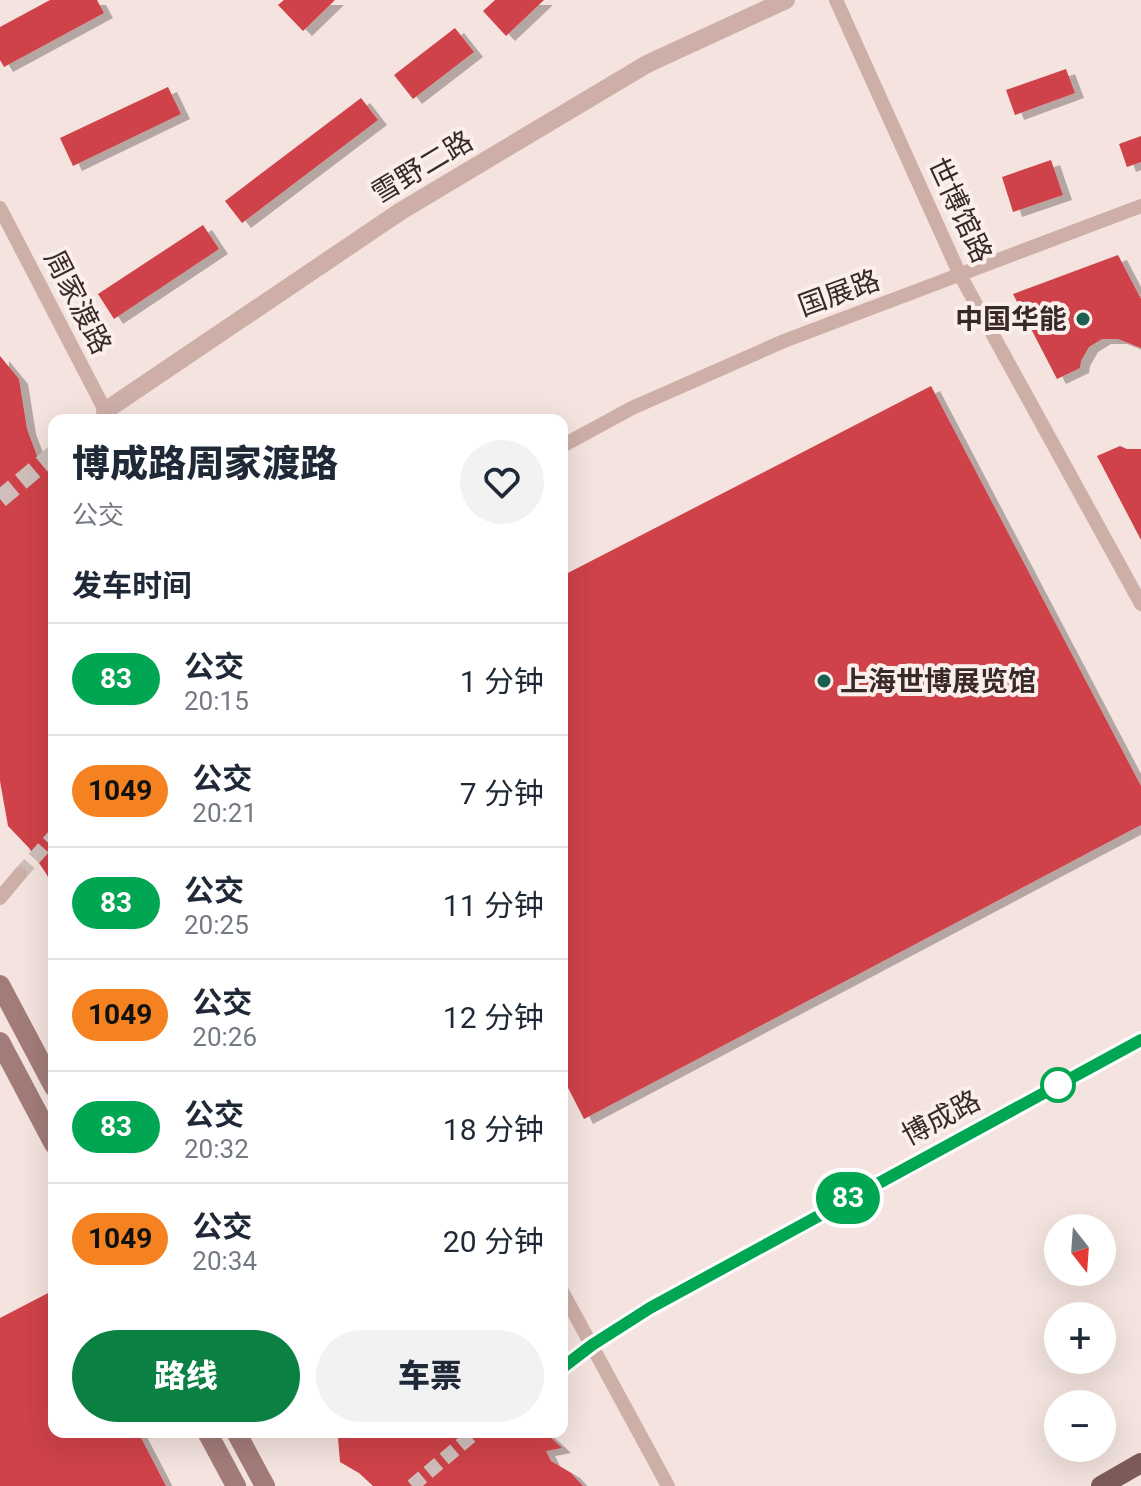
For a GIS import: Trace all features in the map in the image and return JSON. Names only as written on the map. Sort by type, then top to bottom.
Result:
[{"type":"main road","points":[[0,985],[48,1076]]},
{"type":"main road","points":[[0,1042],[48,1133]]},
{"type":"main road","points":[[210,1438],[236,1486]]},
{"type":"main road","points":[[239,1438],[265,1486]]},
{"type":"main road","points":[[1101,1486],[1141,1463]]},
{"type":"street","name":"雪野二路","points":[[111,414],[401,211],[647,64],[786,0]]},
{"type":"street","name":"世博馆路","points":[[836,0],[960,275],[1141,604]]},
{"type":"street","name":"国展路","points":[[568,443],[632,408],[792,338],[1141,206]]},
{"type":"street","name":"周家渡路","points":[[0,208],[107,414]]},
{"type":"street","points":[[0,898],[20,874]]},
{"type":"street","name":"博成路","points":[[568,1363],[650,1308],[1141,1040]]},
{"type":"street","points":[[568,1302],[668,1486]]},
{"type":"building","points":[[50,0],[97,0],[104,13],[4,67],[0,60],[0,27]]},
{"type":"building","points":[[284,0],[335,0],[303,31],[278,5]]},
{"type":"building","points":[[495,0],[544,0],[506,36],[483,11]]},
{"type":"building","points":[[455,28],[474,52],[413,99],[394,75]]},
{"type":"building","points":[[1066,69],[1075,93],[1015,115],[1006,90]]},
{"type":"building","points":[[168,87],[181,114],[73,166],[60,138]]},
{"type":"building","points":[[361,98],[378,120],[242,223],[225,201]]},
{"type":"building","points":[[1141,136],[1141,162],[1127,167],[1119,144]]},
{"type":"building","points":[[1051,160],[1063,195],[1013,212],[1002,177]]},
{"type":"building","points":[[203,225],[219,249],[114,319],[98,294]]},
{"type":"building","name":"中国华能","points":[[1118,255],[1141,299],[1141,348],[1118,339],[1102,339],[1089,347],[1080,368],[1057,379],[1013,294]]},
{"type":"building","points":[[0,356],[19,379],[27,429],[37,456],[48,472],[48,877],[29,848],[8,826],[0,781]]},
{"type":"building","name":"上海世博展览馆","points":[[931,386],[1141,786],[1141,825],[584,1119],[568,1088],[568,573]]},
{"type":"building","points":[[1120,446],[1141,449],[1141,540],[1097,456]]},
{"type":"building","points":[[48,1293],[48,1438],[141,1438],[166,1486],[0,1486],[0,1318]]},
{"type":"building","points":[[338,1438],[551,1438],[562,1448],[546,1451],[551,1461],[571,1473],[583,1486],[373,1486],[340,1462]]},
{"type":"tunnel","points":[[0,499],[48,459]]},
{"type":"tunnel","points":[[20,874],[48,843]]},
{"type":"tunnel","points":[[412,1486],[469,1438]]},
{"type":"bus line","name":"83","points":[[568,1363],[650,1308],[1141,1040]]},
{"type":"place","name":"中国华能","points":[[1083,319]]},
{"type":"place","name":"上海世博展览馆","points":[[824,681]]}]
